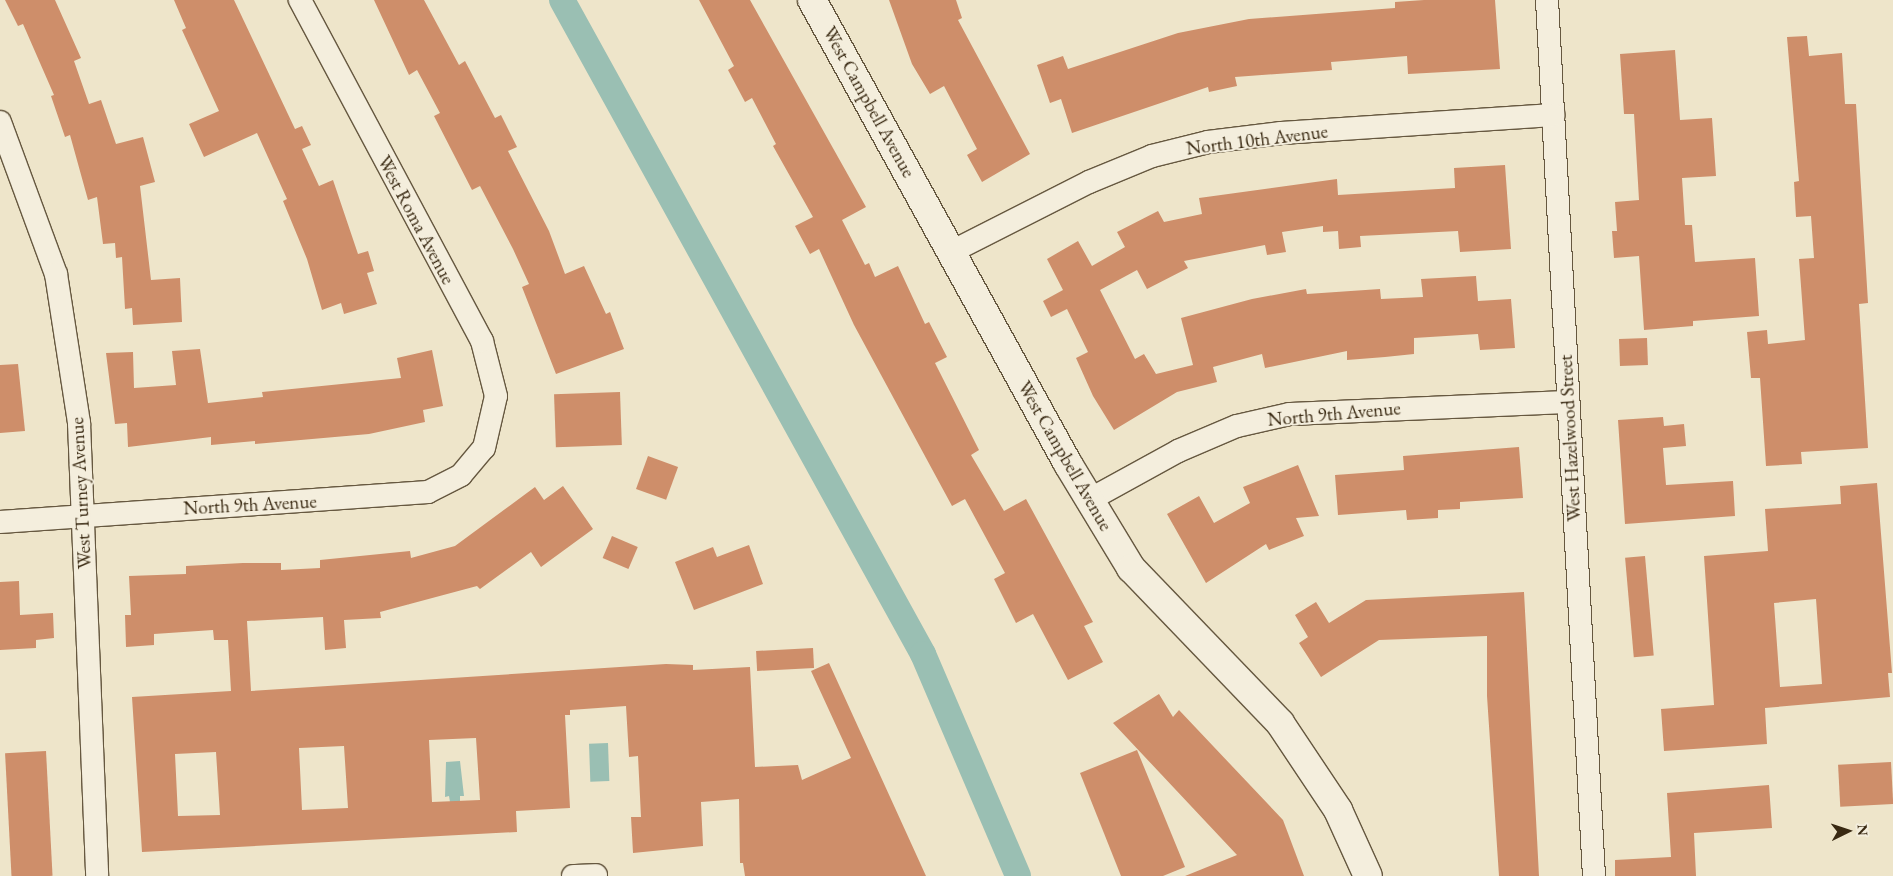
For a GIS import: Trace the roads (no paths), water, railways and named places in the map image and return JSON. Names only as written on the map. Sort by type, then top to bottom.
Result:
[{"type":"street","name":"West Roma Avenue","points":[[300,0],[482,341],[496,396],[484,448]]},
{"type":"street","name":"West Campbell Avenue","points":[[812,0],[953,251],[1089,500],[1131,568],[1280,723],[1338,810],[1368,876]]},
{"type":"street","name":"West Hazelwood Street","points":[[1548,0],[1567,402],[1594,876]]},
{"type":"street","name":"North 10th Avenue","points":[[953,251],[1088,182],[1152,156],[1208,142],[1281,133],[1553,115]]},
{"type":"street","name":"West Turney Avenue","points":[[0,122],[56,274],[79,423],[84,514],[87,687],[96,876]]},
{"type":"street","name":"North 9th Avenue","points":[[1089,500],[1178,451],[1237,426],[1290,414],[1567,402]]},
{"type":"street","name":"North 9th Avenue","points":[[0,522],[84,514],[428,492],[461,475],[484,448]]},
{"type":"street","points":[[573,876],[596,875]]},
{"type":"water","points":[[608,743],[609,781],[590,782],[589,744]]},
{"type":"water","points":[[460,761],[464,796],[460,796],[460,802],[450,802],[449,796],[445,797],[446,762]]},
{"type":"waterway","points":[[562,0],[923,654],[1018,876]]}]
